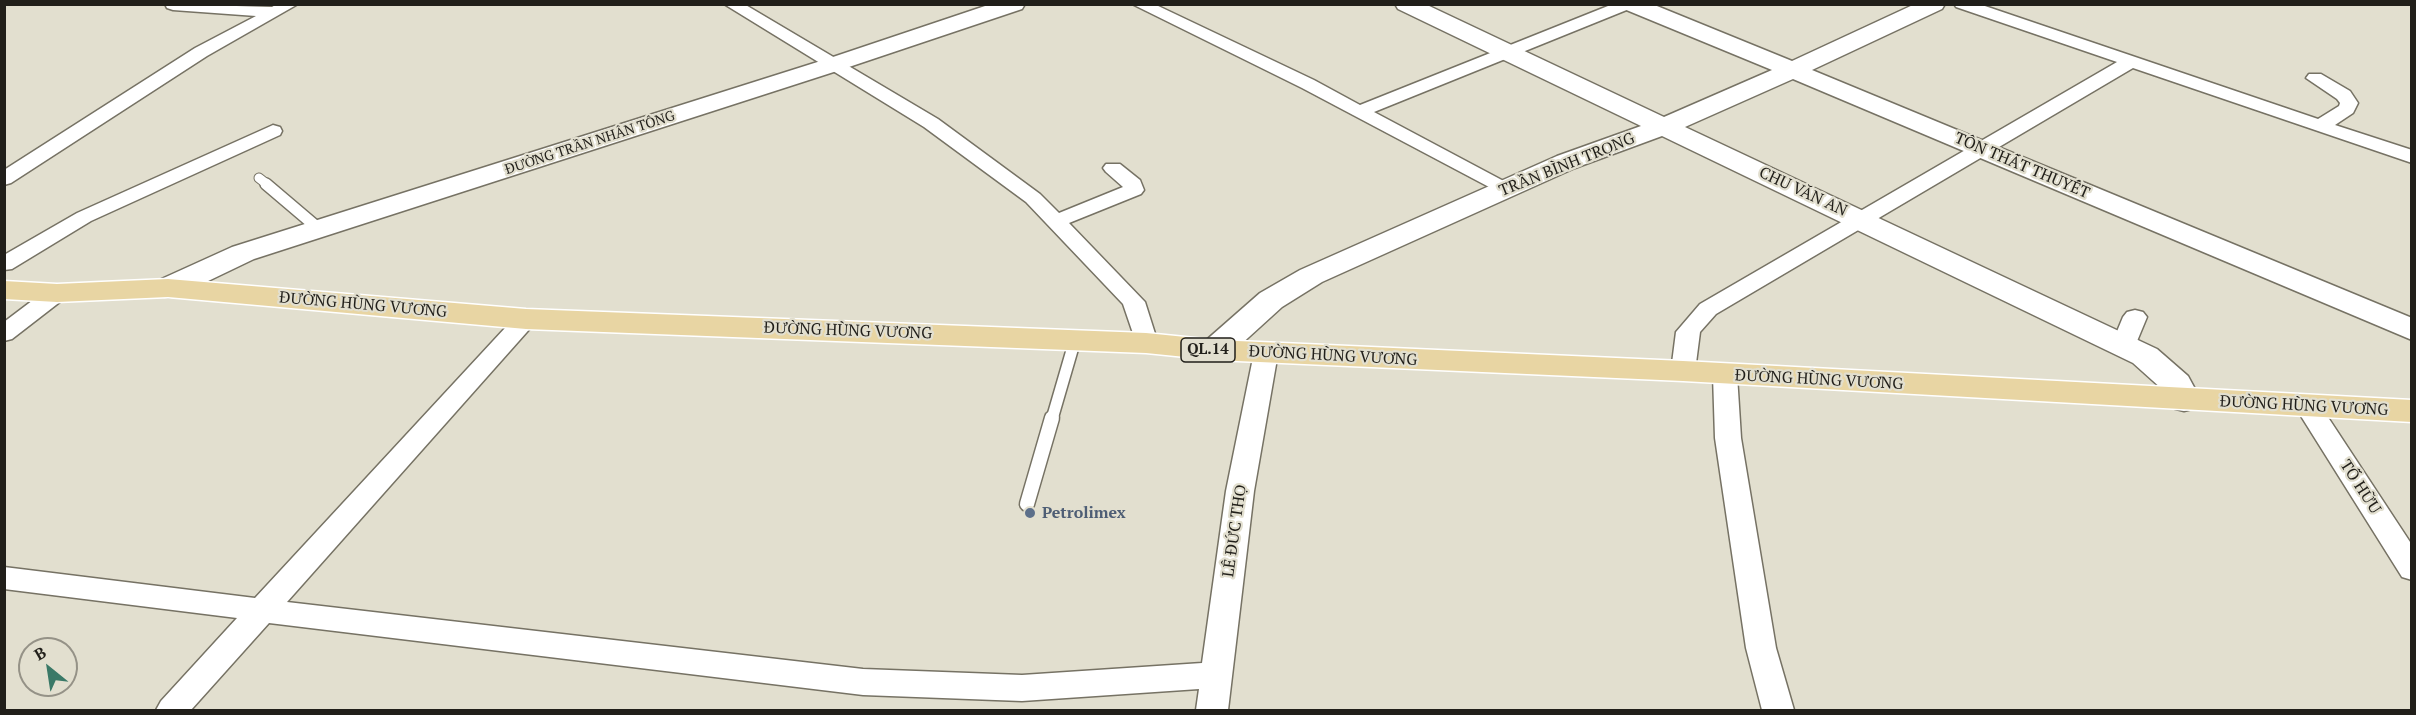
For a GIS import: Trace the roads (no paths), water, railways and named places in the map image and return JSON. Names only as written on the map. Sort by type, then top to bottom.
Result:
[{"type":"main road","name":"ĐƯỜNG HÙNG VƯƠNG","points":[[4,290],[57,293],[168,288],[526,319],[1146,343],[1266,353],[1683,371],[2412,411]]},
{"type":"street","points":[[732,4],[836,64],[931,123],[983,159],[1033,198],[1134,302],[1146,343]]},
{"type":"street","name":"ĐƯỜNG TRẦN NHÂN TÔNG","points":[[168,288],[243,253],[836,64],[1014,4]]},
{"type":"street","points":[[1140,4],[1360,111],[1506,190]]},
{"type":"street","name":"CHU VĂN AN","points":[[1406,4],[2145,356],[2176,384],[2184,400]]},
{"type":"street","points":[[1360,111],[1630,4]]},
{"type":"street","name":"TÔN THẤT THUYẾT","points":[[1630,4],[1983,148],[2412,330]]},
{"type":"street","name":"TRẦN BÌNH TRỌNG","points":[[1215,350],[1271,300],[1311,276],[1566,162],[1665,126],[1934,4]]},
{"type":"street","points":[[1962,4],[2412,157]]},
{"type":"street","points":[[173,6],[283,8]]},
{"type":"street","points":[[4,179],[201,52],[283,8]]},
{"type":"street","points":[[1683,371],[1688,332],[1700,315],[2132,61]]},
{"type":"street","points":[[2315,78],[2344,95],[2349,103],[2347,110],[2320,126]]},
{"type":"street","points":[[4,264],[84,218],[273,131]]},
{"type":"street","points":[[1057,221],[1134,190],[1133,184],[1113,168]]},
{"type":"street","points":[[4,334],[57,293]]},
{"type":"street","points":[[2123,346],[2135,317]]},
{"type":"street","points":[[172,711],[526,319]]},
{"type":"street","name":"LÊ ĐỨC THỌ","points":[[1212,711],[1240,491],[1266,353]]},
{"type":"street","points":[[1725,375],[1728,438],[1761,648],[1778,711]]},
{"type":"street","name":"TỐ HỮU","points":[[2307,405],[2412,569]]},
{"type":"street","points":[[4,578],[863,682],[1022,688],[1216,675]]},
{"type":"lane","points":[[259,178],[318,229]]},
{"type":"lane","points":[[1027,504],[1075,340]]},
{"type":"place","name":"Petrolimex","points":[[1030,513]]}]
